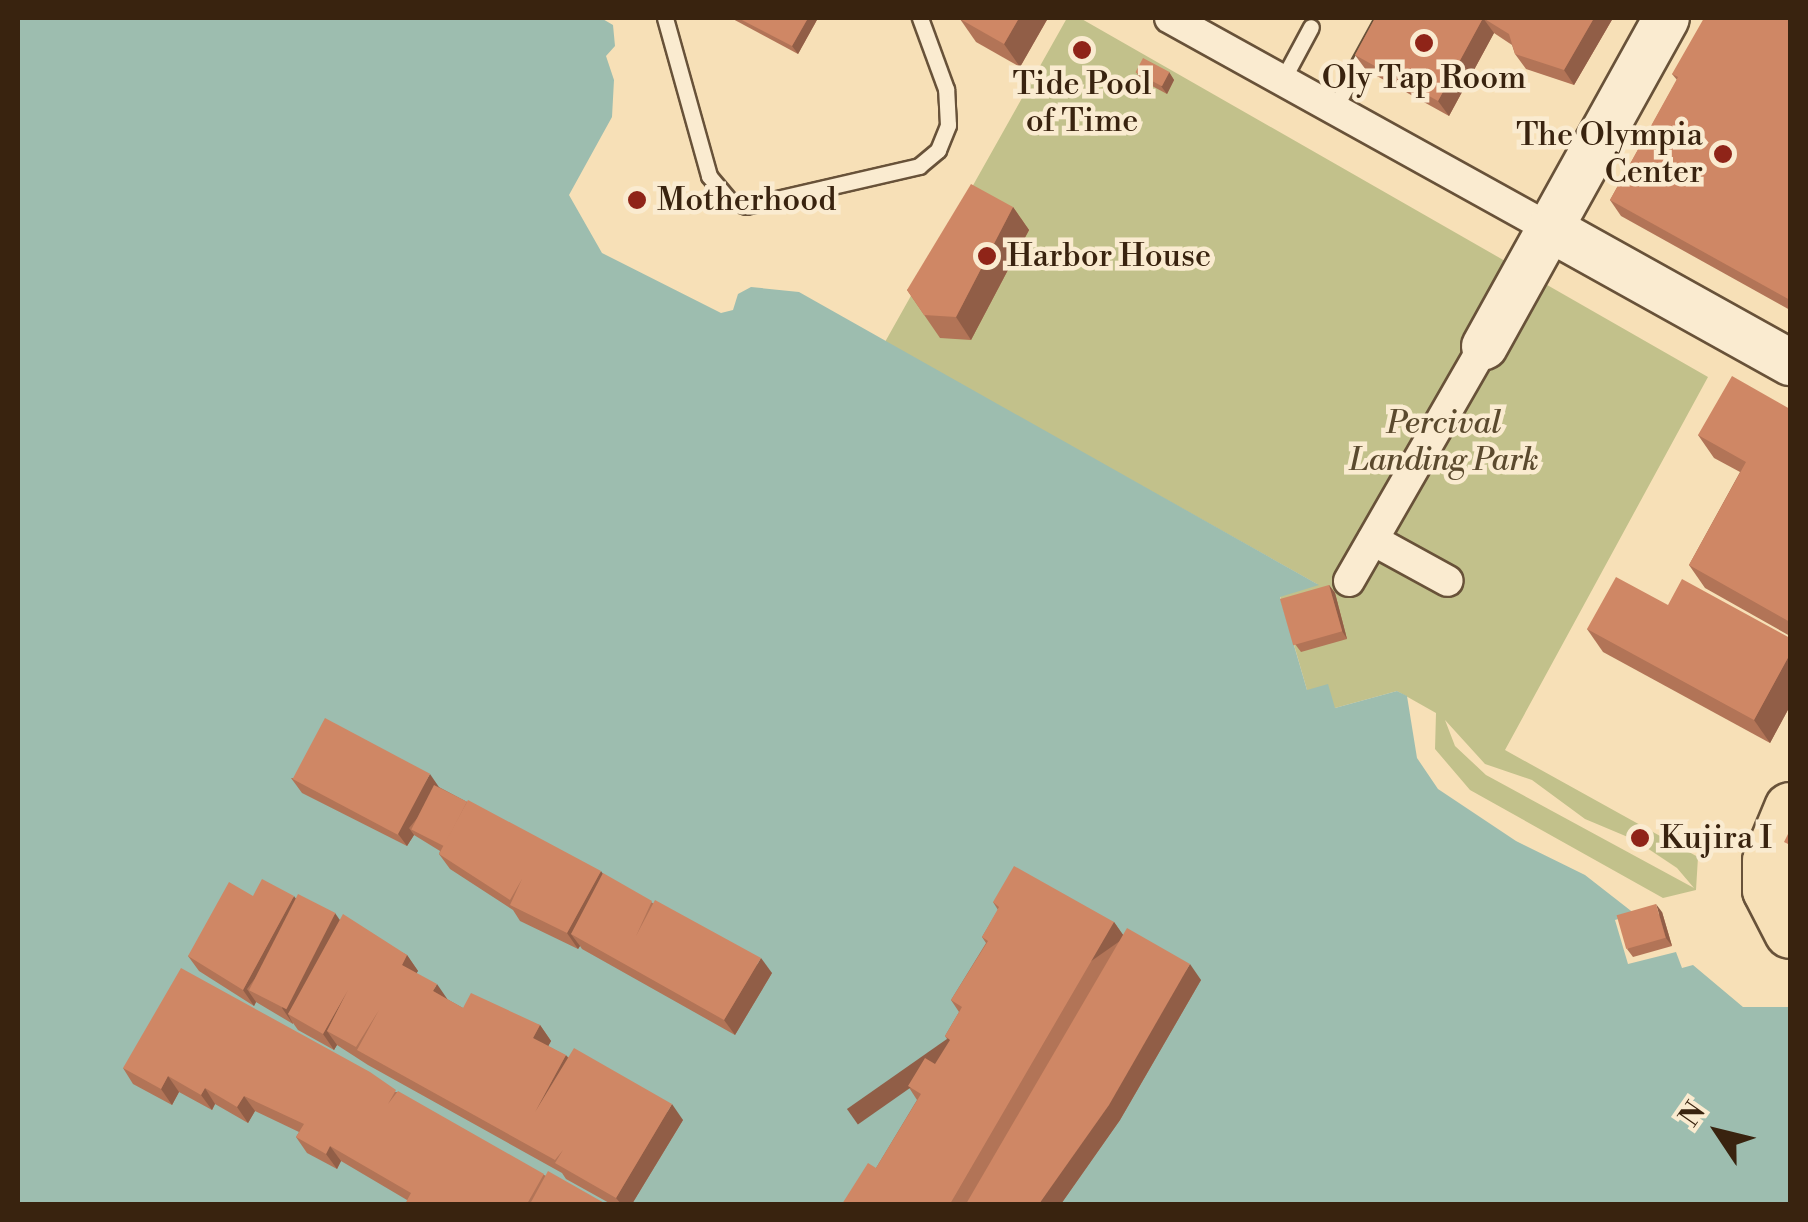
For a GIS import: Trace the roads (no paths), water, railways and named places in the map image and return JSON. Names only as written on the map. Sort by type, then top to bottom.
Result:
[{"type":"main road","points":[[1790,808],[1768,861],[1768,890],[1790,934]]},
{"type":"street","points":[[1170,18],[1790,362]]},
{"type":"street","points":[[1349,581],[1666,18]]},
{"type":"street","points":[[1372,540],[1448,581]]},
{"type":"lane","points":[[665,18],[710,176],[728,200],[746,206],[919,166],[938,150],[948,124],[946,88],[920,18]]},
{"type":"lane","points":[[1334,109],[1384,18]]},
{"type":"lane","points":[[1282,81],[1311,27]]},
{"type":"place","name":"Oly Tap Room","points":[[1424,43]]},
{"type":"place","name":"Tide Pool of Time","points":[[1082,50]]},
{"type":"place","name":"The Olympia Center","points":[[1723,154]]},
{"type":"place","name":"Motherhood","points":[[637,200]]},
{"type":"place","name":"Harbor House","points":[[987,256]]},
{"type":"place","name":"Kujira I","points":[[1640,838]]},
{"type":"park label","name":"Percival Landing Park","points":[[1444,442]]}]
